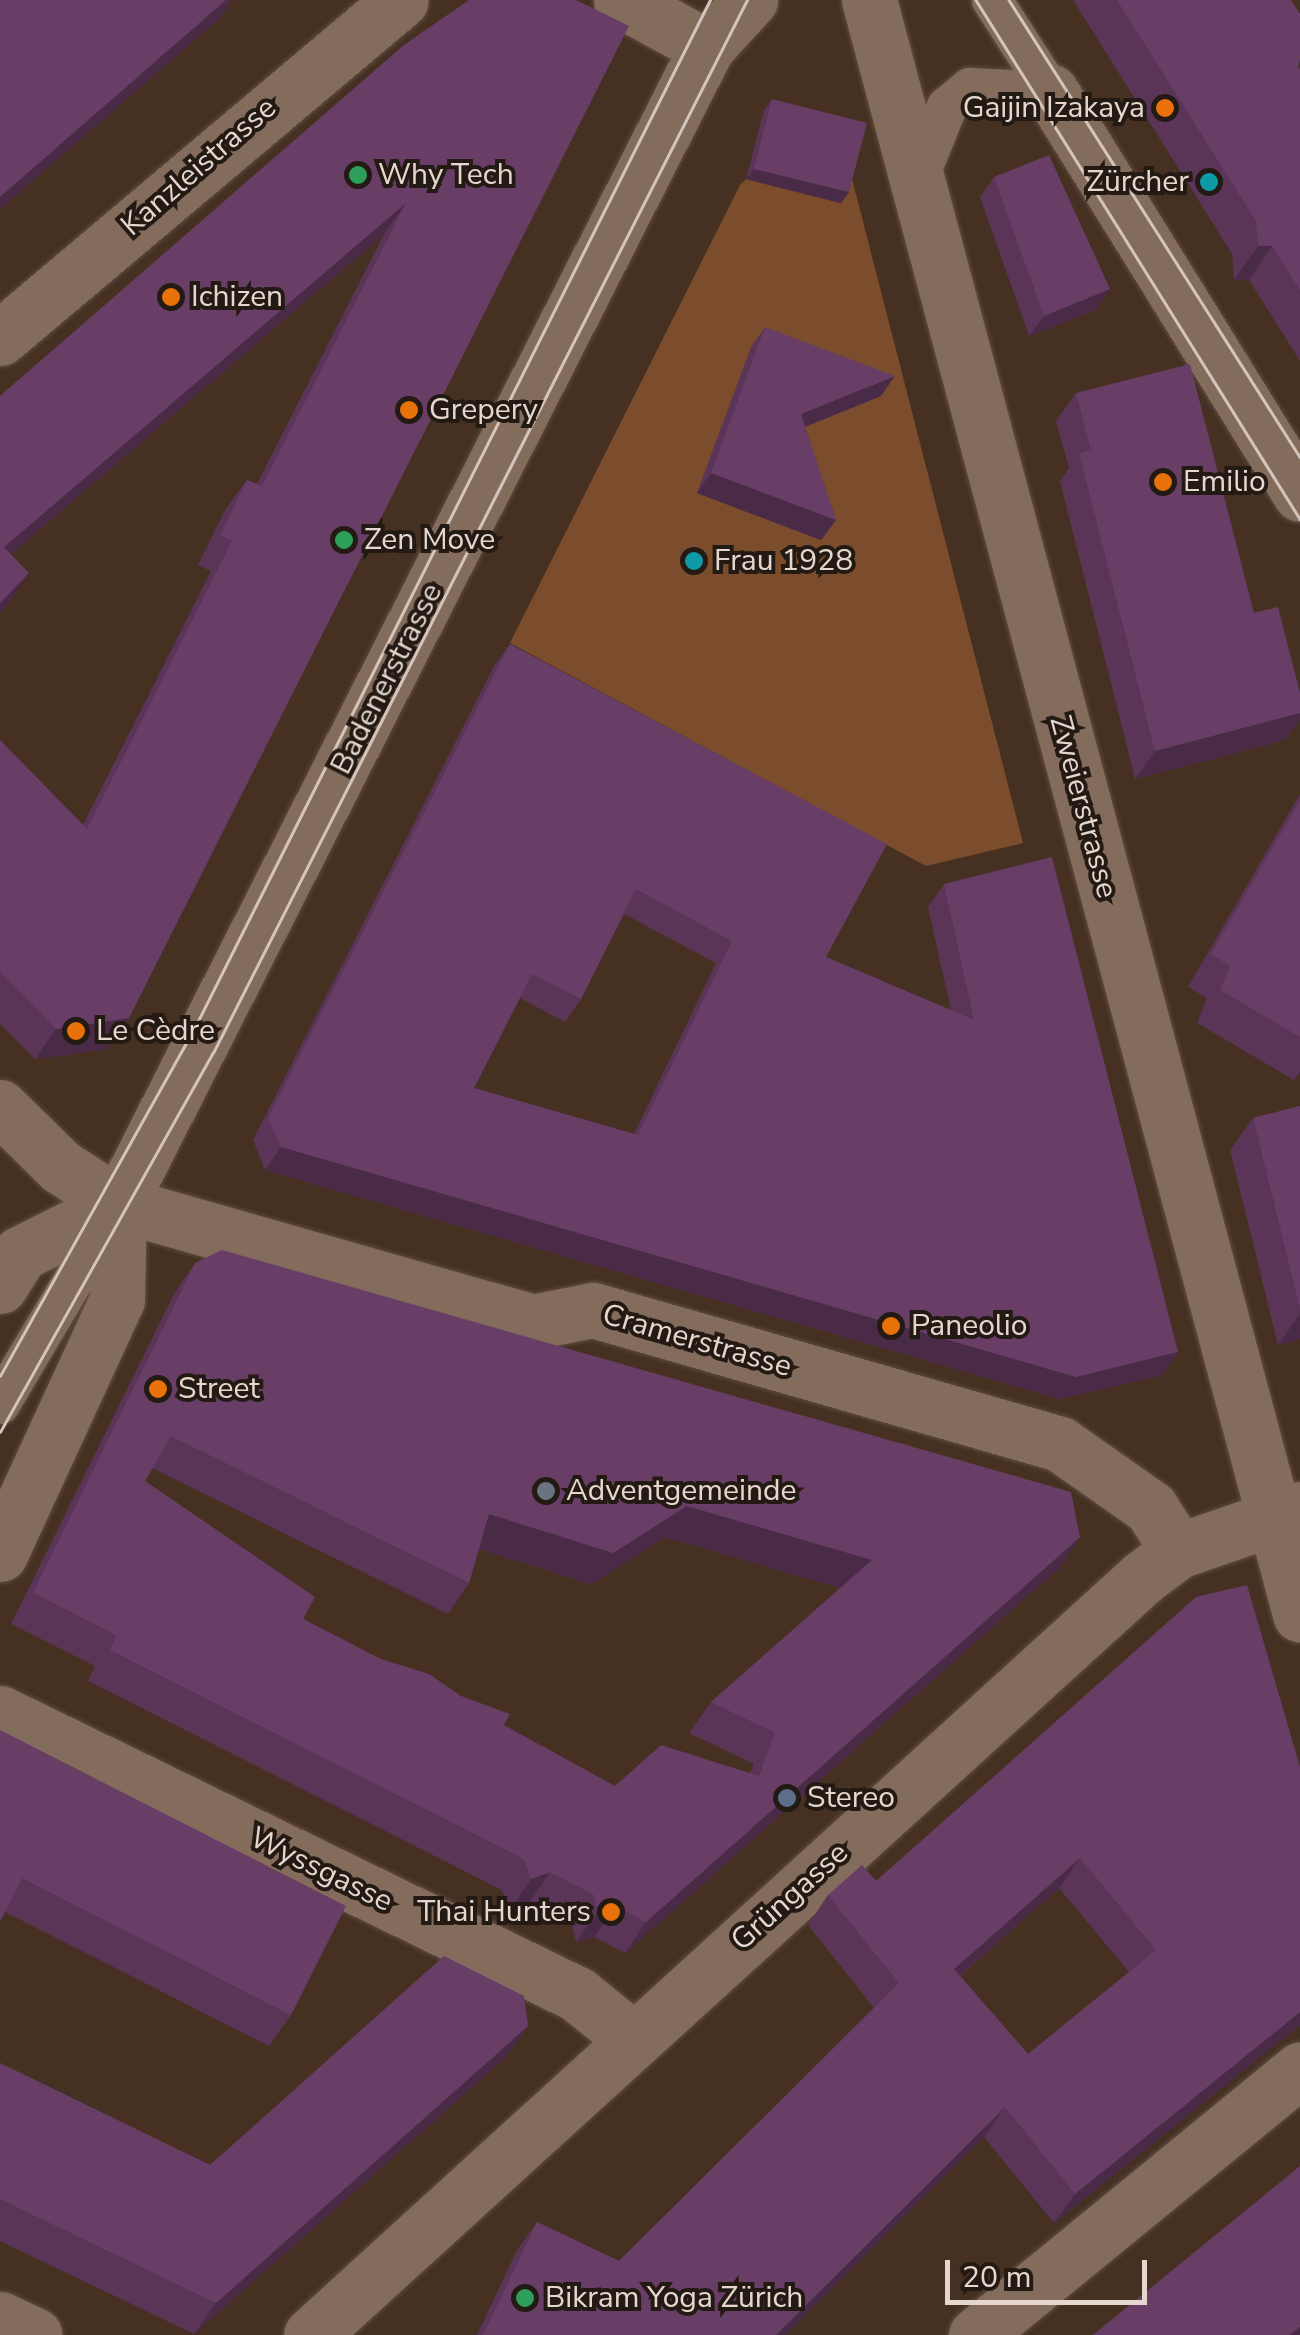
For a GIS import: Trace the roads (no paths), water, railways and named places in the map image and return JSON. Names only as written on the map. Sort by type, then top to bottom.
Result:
[{"type":"street","points":[[621,0],[717,23]]},
{"type":"street","name":"Badenerstrasse","points":[[0,1554],[117,1300],[120,1204],[717,23],[750,0]]},
{"type":"street","name":"Zweierstrasse","points":[[869,0],[1285,1514],[1300,1614]]},
{"type":"street","name":"Kanzleistrasse","points":[[0,338],[363,10]]},
{"type":"street","points":[[1051,92],[1300,494]]},
{"type":"street","name":"Cramerstrasse","points":[[0,1107],[61,1167],[120,1204],[532,1322],[593,1310],[1060,1444],[1151,1508],[1178,1551]]},
{"type":"street","points":[[0,1286],[22,1253],[120,1204]]},
{"type":"street","name":"Grüngasse","points":[[311,2335],[1178,1551],[1285,1514]]},
{"type":"street","name":"Wyssgasse","points":[[0,1713],[577,1994],[634,2040]]},
{"type":"street","points":[[976,2335],[1300,2070]]},
{"type":"street","points":[[0,2320],[34,2335]]},
{"type":"lane","points":[[992,0],[1051,92]]},
{"type":"lane","points":[[918,178],[947,106],[970,88],[1051,92]]},
{"type":"lane","name":"Badenerstrasse","points":[[0,1404],[120,1204]]},
{"type":"tram line","points":[[0,1376],[194,1029],[710,0]]},
{"type":"tram line","points":[[0,1432],[213,1053],[747,0]]},
{"type":"tram line","points":[[976,0],[1300,519]]},
{"type":"tram line","points":[[1009,0],[1300,457]]},
{"type":"place","name":"Gaijin Izakaya","points":[[1165,108]]},
{"type":"place","name":"Why Tech","points":[[358,175]]},
{"type":"place","name":"Zürcher","points":[[1209,182]]},
{"type":"place","name":"Ichizen","points":[[171,297]]},
{"type":"place","name":"Grepery","points":[[409,410]]},
{"type":"place","name":"Emilio","points":[[1163,482]]},
{"type":"place","name":"Zen Move","points":[[344,540]]},
{"type":"place","name":"Frau 1928","points":[[694,561]]},
{"type":"place","name":"Le Cèdre","points":[[76,1031]]},
{"type":"place","name":"Paneolio","points":[[891,1326]]},
{"type":"place","name":"Street","points":[[158,1389]]},
{"type":"place","name":"Adventgemeinde","points":[[546,1491]]},
{"type":"place","name":"Stereo","points":[[787,1798]]},
{"type":"place","name":"Thai Hunters","points":[[611,1912]]},
{"type":"place","name":"Bikram Yoga Zürich","points":[[525,2298]]}]
